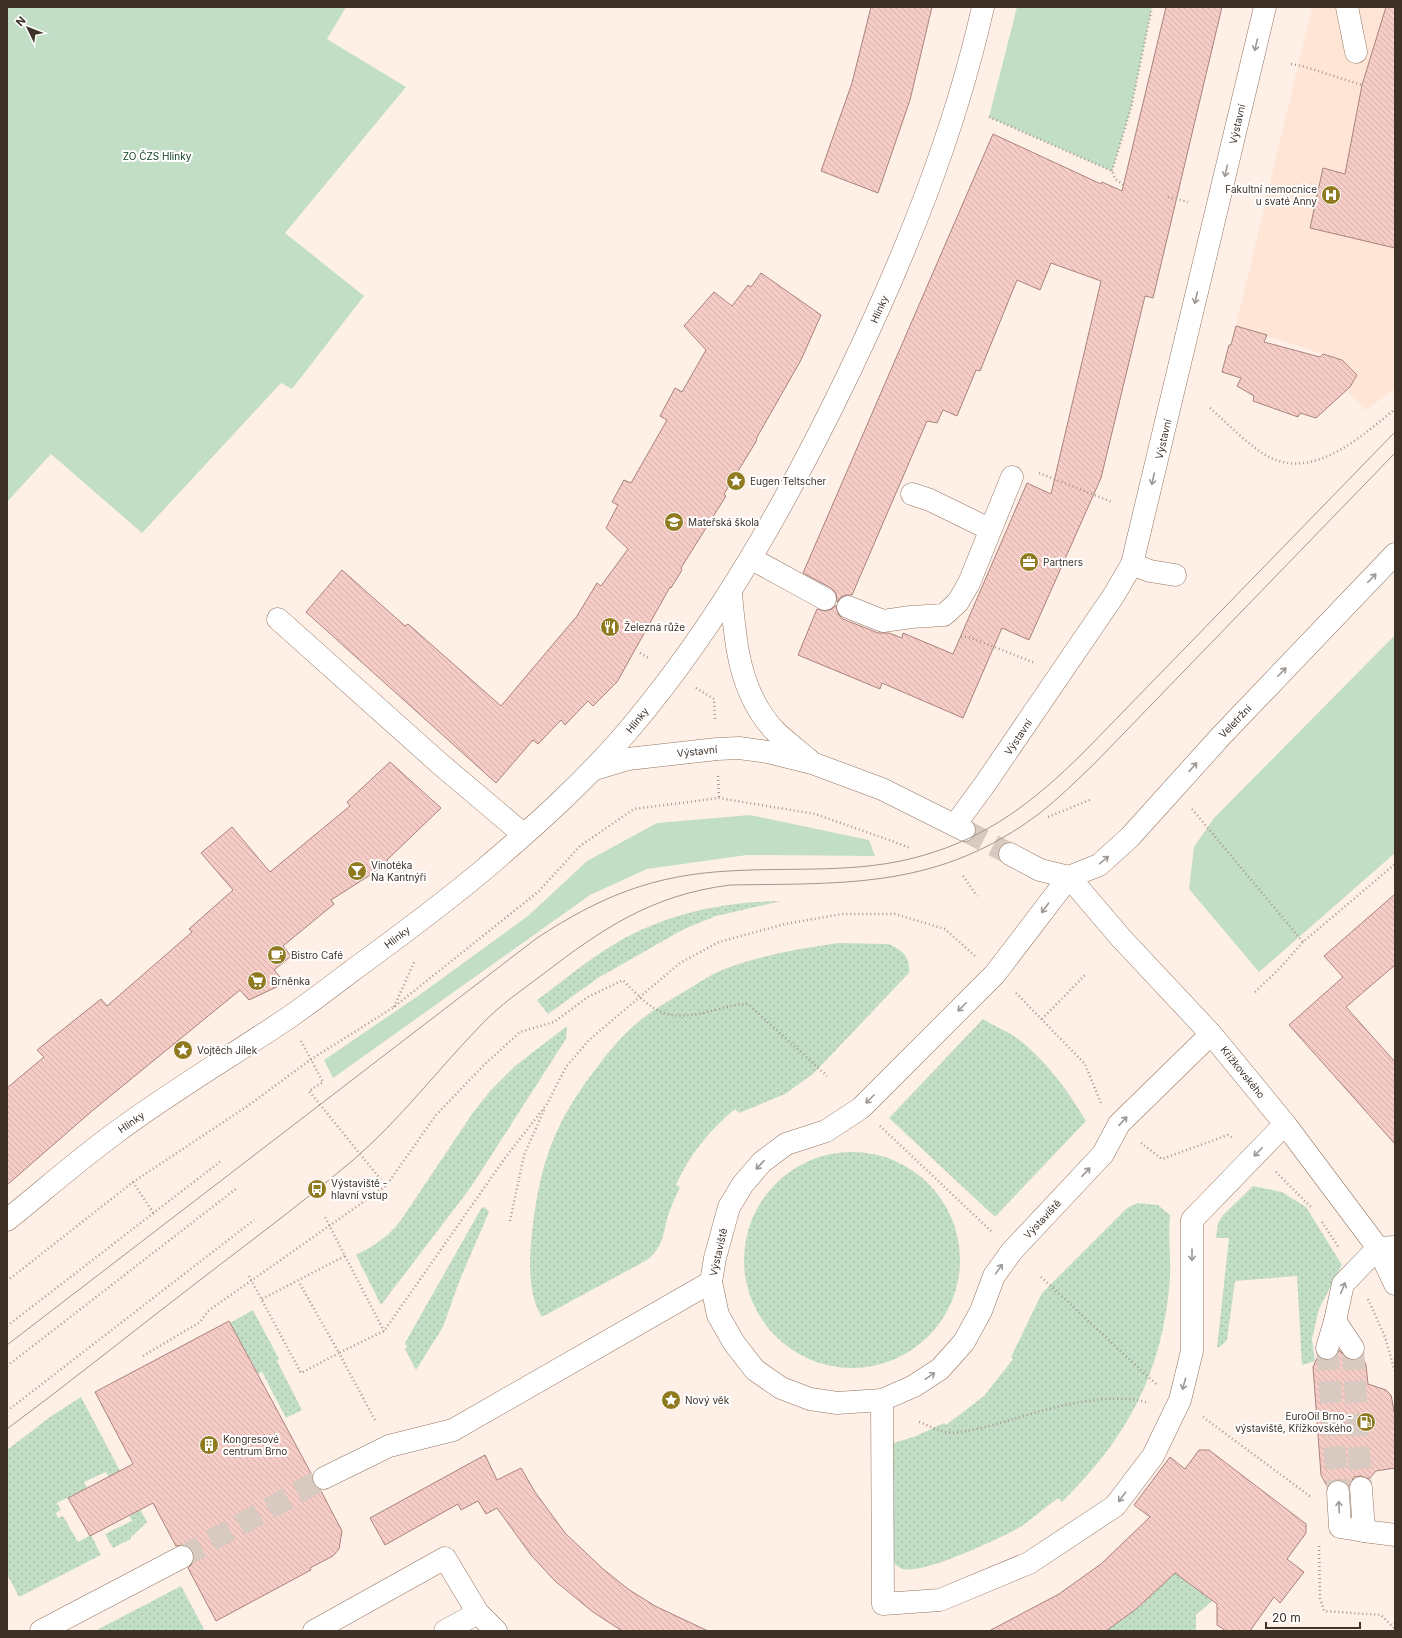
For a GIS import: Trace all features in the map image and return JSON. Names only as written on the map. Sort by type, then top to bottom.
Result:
[{"type":"street","name":"Hlinky","points":[[7,1220],[112,1135],[216,1063],[289,1017],[406,931],[480,872],[595,769],[633,726],[673,674],[731,593],[752,559],[825,422],[906,250],[951,123],[983,7]]},
{"type":"street","name":"Výstavní","points":[[595,769],[628,759],[717,749],[746,749],[768,752],[812,763],[882,789],[960,827],[989,778],[1110,601],[1132,564],[1265,7]]},
{"type":"street","points":[[1347,7],[1356,52]]},
{"type":"street","points":[[848,607],[883,621],[911,617],[944,615],[958,602],[968,583],[989,529],[1012,477]]},
{"type":"street","points":[[912,494],[930,500],[989,529]]},
{"type":"street","name":"Veletržní","points":[[1069,877],[1099,864],[1130,837],[1221,736],[1395,554]]},
{"type":"street","points":[[752,559],[825,599]]},
{"type":"street","points":[[1132,564],[1150,571],[1175,574]]},
{"type":"street","points":[[731,593],[734,630],[744,682],[757,706],[774,730],[812,763]]},
{"type":"street","points":[[278,619],[439,763],[523,834]]},
{"type":"street","points":[[1010,854],[1040,870],[1069,877]]},
{"type":"street","name":"Křížkovského","points":[[1069,877],[1121,938],[1211,1034],[1387,1248],[1395,1284]]},
{"type":"street","name":"Výstaviště","points":[[1069,877],[995,974],[861,1108],[826,1130],[786,1144],[762,1162],[743,1184],[729,1207],[714,1258],[711,1282],[718,1315],[734,1343],[755,1370],[781,1388],[810,1399],[838,1404],[882,1400],[914,1386],[940,1369],[964,1342],[981,1311],[994,1276],[1012,1251],[1103,1154],[1120,1124],[1211,1034]]},
{"type":"street","points":[[882,1400],[883,1604],[940,1600],[1029,1563],[1115,1506],[1152,1456],[1180,1400],[1192,1351],[1192,1220],[1285,1124]]},
{"type":"street","points":[[1327,1348],[1335,1321],[1343,1284],[1387,1248]]},
{"type":"street","points":[[324,1478],[389,1446],[453,1430],[711,1282]]},
{"type":"street","points":[[1335,1321],[1353,1348]]},
{"type":"street","points":[[1361,1488],[1364,1531]]},
{"type":"street","points":[[1338,1492],[1340,1527],[1395,1535]]},
{"type":"street","points":[[42,1631],[182,1557]]},
{"type":"street","points":[[314,1631],[445,1558],[478,1613],[496,1631]]},
{"type":"street","points":[[445,1631],[478,1613]]},
{"type":"path","points":[[1124,185],[1115,179],[1112,171],[1131,108],[1152,7]]},
{"type":"path","points":[[1291,64],[1302,66],[1362,85]]},
{"type":"path","points":[[989,117],[1112,171]]},
{"type":"path","points":[[1168,197],[1188,202]]},
{"type":"path","points":[[1210,408],[1261,452],[1272,458],[1288,463],[1311,462],[1335,452],[1362,436],[1395,409]]},
{"type":"path","points":[[1056,480],[1112,502]]},
{"type":"path","points":[[969,637],[1038,664]]},
{"type":"path","points":[[640,653],[714,699],[719,798]]},
{"type":"path","points":[[7,1281],[133,1182],[249,1105],[310,1060],[394,1007],[539,891],[580,846],[634,809],[719,798],[815,814],[892,840],[910,848]]},
{"type":"path","points":[[1048,817],[1092,799]]},
{"type":"path","points":[[1192,808],[1303,942]]},
{"type":"path","points":[[1255,992],[1279,969],[1303,942],[1395,864]]},
{"type":"path","points":[[963,876],[977,896]]},
{"type":"path","points":[[510,1222],[524,1155],[547,1104],[566,1067],[589,1040],[680,963],[719,942],[785,924],[842,914],[895,914],[945,929],[980,961]]},
{"type":"path","points":[[1042,1019],[1085,975]]},
{"type":"path","points":[[143,1356],[200,1322],[208,1311],[330,1227],[386,1186],[436,1115],[485,1064],[520,1032],[554,1022],[588,997],[623,980],[638,997],[661,1014],[691,1016],[737,1004],[748,1004],[827,1076]]},
{"type":"path","points":[[1011,989],[1085,1064],[1104,1110]]},
{"type":"path","points":[[289,1017],[310,1060],[323,1082],[309,1092],[386,1186]]},
{"type":"path","points":[[249,1276],[301,1373],[384,1331],[505,1158],[547,1104]]},
{"type":"path","points":[[861,1108],[1012,1251]]},
{"type":"path","points":[[1140,1142],[1162,1159],[1228,1134],[1279,1175],[1314,1211]]},
{"type":"path","points":[[7,1326],[154,1214],[221,1160]]},
{"type":"path","points":[[133,1182],[154,1214]]},
{"type":"path","points":[[7,1366],[237,1188]]},
{"type":"path","points":[[1318,1217],[1354,1274],[1371,1305],[1386,1337],[1395,1372]]},
{"type":"path","points":[[325,1218],[384,1331]]},
{"type":"path","points":[[7,1411],[254,1220]]},
{"type":"path","points":[[262,1299],[345,1256]]},
{"type":"path","points":[[1041,1277],[1151,1381],[1180,1400],[1313,1498]]},
{"type":"path","points":[[300,1284],[389,1446]]},
{"type":"path","points":[[919,1422],[946,1432],[982,1429],[1024,1416],[1076,1404],[1117,1398],[1141,1401]]},
{"type":"path","points":[[1319,1542],[1320,1598],[1324,1611],[1381,1615],[1394,1630]]},
{"type":"path","points":[[1394,1630],[1395,1622]]},
{"type":"shaded area","name":"Fakultní nemocnice u svaté Anny","points":[[1312,7],[1395,7],[1395,388],[1366,410],[1348,392],[1357,375],[1342,360],[1236,326]]},
{"type":"green space","name":"ZO ČZS Hlinky","points":[[7,7],[346,7],[327,39],[406,87],[285,233],[364,296],[292,389],[281,383],[142,533],[51,454],[7,502]]},
{"type":"green space","points":[[1017,7],[1152,7],[1131,108],[1112,171],[989,117]]},
{"type":"green space","points":[[1395,635],[1395,853],[1259,972],[1189,889],[1194,847],[1214,818]]},
{"type":"green space","points":[[750,815],[869,840],[875,856],[747,855],[647,869],[590,895],[333,1078],[324,1060],[418,996],[528,916],[587,861],[657,823]]},
{"type":"green space","points":[[781,901],[716,916],[684,929],[598,978],[548,1014],[537,1000],[603,951],[632,934],[652,925],[715,907]]},
{"type":"green space","points":[[839,943],[888,944],[893,946],[901,951],[907,959],[909,963],[909,973],[813,1074],[785,1094],[739,1113],[735,1109],[709,1134],[687,1163],[681,1174],[676,1185],[680,1187],[667,1219],[661,1242],[652,1256],[542,1317],[533,1295],[530,1255],[534,1216],[542,1173],[555,1136],[563,1119],[584,1084],[607,1054],[626,1033],[649,1014],[717,972],[740,963],[768,956]]},
{"type":"green space","points":[[983,1019],[1014,1036],[1038,1056],[1056,1077],[1086,1121],[995,1217],[889,1118]]},
{"type":"green space","points":[[567,1026],[566,1039],[471,1187],[381,1305],[356,1255],[380,1240],[401,1220],[472,1114],[490,1091],[515,1066]]},
{"type":"green space","points":[[841,1152],[863,1152],[883,1156],[903,1164],[929,1183],[948,1209],[952,1218],[960,1249],[960,1271],[952,1302],[948,1311],[929,1337],[903,1356],[883,1364],[863,1368],[841,1368],[821,1364],[801,1356],[783,1344],[768,1329],[756,1311],[748,1291],[744,1271],[744,1249],[748,1229],[756,1209],[768,1191],[783,1176],[801,1164],[821,1156]]},
{"type":"green space","points":[[1253,1186],[1282,1192],[1306,1207],[1342,1265],[1319,1309],[1312,1339],[1315,1361],[1302,1365],[1297,1276],[1235,1281],[1227,1340],[1217,1348],[1229,1238],[1216,1238],[1218,1223],[1223,1215]]},
{"type":"green space","points":[[1138,1203],[1158,1205],[1170,1215],[1170,1278],[1166,1312],[1159,1344],[1150,1373],[1138,1401],[1123,1427],[1106,1453],[1062,1502],[1058,1498],[1022,1526],[961,1555],[942,1562],[910,1570],[900,1568],[894,1563],[892,1556],[891,1444],[916,1436],[944,1423],[946,1425],[984,1396],[1013,1359],[1011,1357],[1042,1293],[1127,1208]]},
{"type":"green space","points":[[482,1207],[486,1208],[489,1212],[459,1282],[443,1327],[416,1370],[405,1349],[407,1347],[405,1343]]},
{"type":"green space","points":[[253,1310],[279,1359],[277,1361],[302,1410],[286,1418],[262,1372],[258,1374],[230,1323]]},
{"type":"green space","points":[[81,1397],[147,1522],[130,1538],[131,1539],[113,1548],[105,1534],[132,1521],[106,1472],[84,1482],[87,1488],[57,1503],[61,1510],[56,1513],[58,1518],[63,1516],[78,1542],[91,1535],[101,1555],[19,1597],[7,1574],[7,1450],[50,1417]]},
{"type":"green space","points":[[1175,1573],[1212,1601],[1196,1615],[1196,1631],[1106,1631],[1135,1610]]},
{"type":"green space","points":[[181,1586],[205,1631],[95,1631]]},
{"type":"building","points":[[871,7],[932,7],[910,100],[878,193],[821,171],[852,83]]},
{"type":"building","points":[[1166,7],[1222,7],[1153,298],[1145,296],[1101,478],[1029,640],[1002,628],[963,718],[882,683],[880,689],[798,655],[817,609],[826,611],[832,609],[836,605],[838,614],[843,619],[878,633],[889,633],[902,638],[903,633],[953,654],[1027,483],[1051,494],[1101,281],[1051,263],[1040,290],[1017,280],[980,371],[976,370],[957,416],[943,410],[937,423],[927,421],[852,595],[841,597],[837,602],[836,593],[831,588],[803,573],[993,134],[1101,184],[1102,182],[1122,191]]},
{"type":"building","points":[[1386,7],[1395,7],[1395,248],[1310,228],[1323,168],[1345,174],[1362,85]]},
{"type":"building","points":[[761,273],[821,315],[801,360],[756,439],[757,440],[724,494],[726,496],[681,568],[682,570],[671,588],[670,587],[617,682],[593,706],[588,701],[565,725],[561,720],[538,744],[533,740],[496,783],[306,612],[342,570],[405,626],[408,624],[501,706],[577,616],[597,583],[601,586],[628,549],[606,528],[618,505],[612,502],[624,480],[631,483],[667,420],[660,416],[675,388],[682,392],[706,350],[684,326],[714,292],[732,306],[748,285],[751,287]]},
{"type":"building","points":[[1236,326],[1267,335],[1264,342],[1320,357],[1323,354],[1342,360],[1357,375],[1350,387],[1316,418],[1300,413],[1298,417],[1253,401],[1254,396],[1237,386],[1241,378],[1222,372]]},
{"type":"building","points":[[390,762],[441,808],[387,860],[389,863],[331,900],[334,904],[283,946],[291,956],[274,970],[285,983],[249,1000],[240,990],[92,1111],[7,1185],[7,1088],[44,1057],[37,1050],[101,999],[107,1006],[192,932],[189,929],[233,890],[201,853],[232,827],[270,872],[350,806],[347,802]]},
{"type":"building","points":[[1395,894],[1395,965],[1346,1007],[1395,1062],[1395,1144],[1289,1025],[1343,977],[1324,956]]},
{"type":"building","name":"Kongresové centrum Brno","points":[[229,1321],[312,1475],[313,1484],[320,1489],[342,1531],[339,1549],[333,1556],[310,1568],[311,1570],[216,1621],[188,1568],[193,1563],[193,1551],[188,1546],[176,1546],[153,1503],[90,1536],[68,1498],[133,1464],[95,1392]]},
{"type":"building","points":[[1339,1350],[1348,1359],[1354,1360],[1362,1356],[1366,1365],[1368,1384],[1386,1390],[1391,1395],[1395,1416],[1395,1468],[1376,1471],[1369,1479],[1361,1476],[1354,1477],[1349,1486],[1344,1481],[1338,1480],[1332,1481],[1327,1486],[1321,1475],[1313,1367],[1318,1356],[1323,1360],[1330,1360],[1336,1357]]},
{"type":"building","points":[[1199,1450],[1209,1450],[1306,1524],[1306,1533],[1287,1559],[1304,1572],[1280,1603],[1274,1597],[1250,1631],[1226,1631],[1217,1625],[1217,1604],[1175,1573],[1135,1610],[1106,1631],[989,1631],[1059,1594],[1101,1564],[1150,1517],[1134,1505],[1170,1457],[1185,1469]]},
{"type":"building","points":[[485,1455],[497,1480],[521,1468],[535,1492],[565,1533],[603,1569],[628,1589],[655,1606],[708,1631],[622,1631],[593,1612],[555,1581],[531,1555],[497,1508],[486,1514],[478,1501],[461,1510],[458,1504],[385,1545],[370,1518]]},
{"type":"tunnel","points":[[964,830],[1010,854]]},
{"type":"tunnel","points":[[1327,1348],[1338,1492]]},
{"type":"tunnel","points":[[1353,1348],[1361,1488]]},
{"type":"tunnel","points":[[182,1557],[324,1478]]},
{"type":"tram line","points":[[7,1345],[537,938],[583,911],[628,891],[675,877],[729,871],[850,868],[898,862],[921,856],[968,839],[1009,815],[1047,787],[1083,753],[1395,432]]},
{"type":"tram line","points":[[7,1429],[288,1213],[352,1161],[403,1112],[466,1041],[496,1010],[564,958],[608,929],[652,905],[702,890],[730,885],[814,884],[854,881],[892,877],[929,869],[966,856],[1003,838],[1040,813],[1094,764],[1395,453]]},
{"type":"place","name":"Fakultní nemocnice u svaté Anny","points":[[1331,195]]},
{"type":"place","name":"Eugen Teltscher","points":[[736,481]]},
{"type":"place","name":"Mateřská škola","points":[[674,522]]},
{"type":"place","name":"Partners","points":[[1029,562]]},
{"type":"place","name":"Železná růže","points":[[610,627]]},
{"type":"place","name":"Vinotéka Na Kantnýři","points":[[357,871]]},
{"type":"place","name":"Bistro Café","points":[[277,955]]},
{"type":"place","name":"Brněnka","points":[[257,981]]},
{"type":"place","name":"Vojtěch Jílek","points":[[183,1050]]},
{"type":"place","name":"Výstaviště - hlavní vstup","points":[[317,1189]]},
{"type":"place","name":"Nový věk","points":[[671,1400]]},
{"type":"place","name":"EuroOil Brno - výstaviště, Křížkovského","points":[[1366,1422]]},
{"type":"place","name":"Kongresové centrum Brno","points":[[209,1445]]}]
